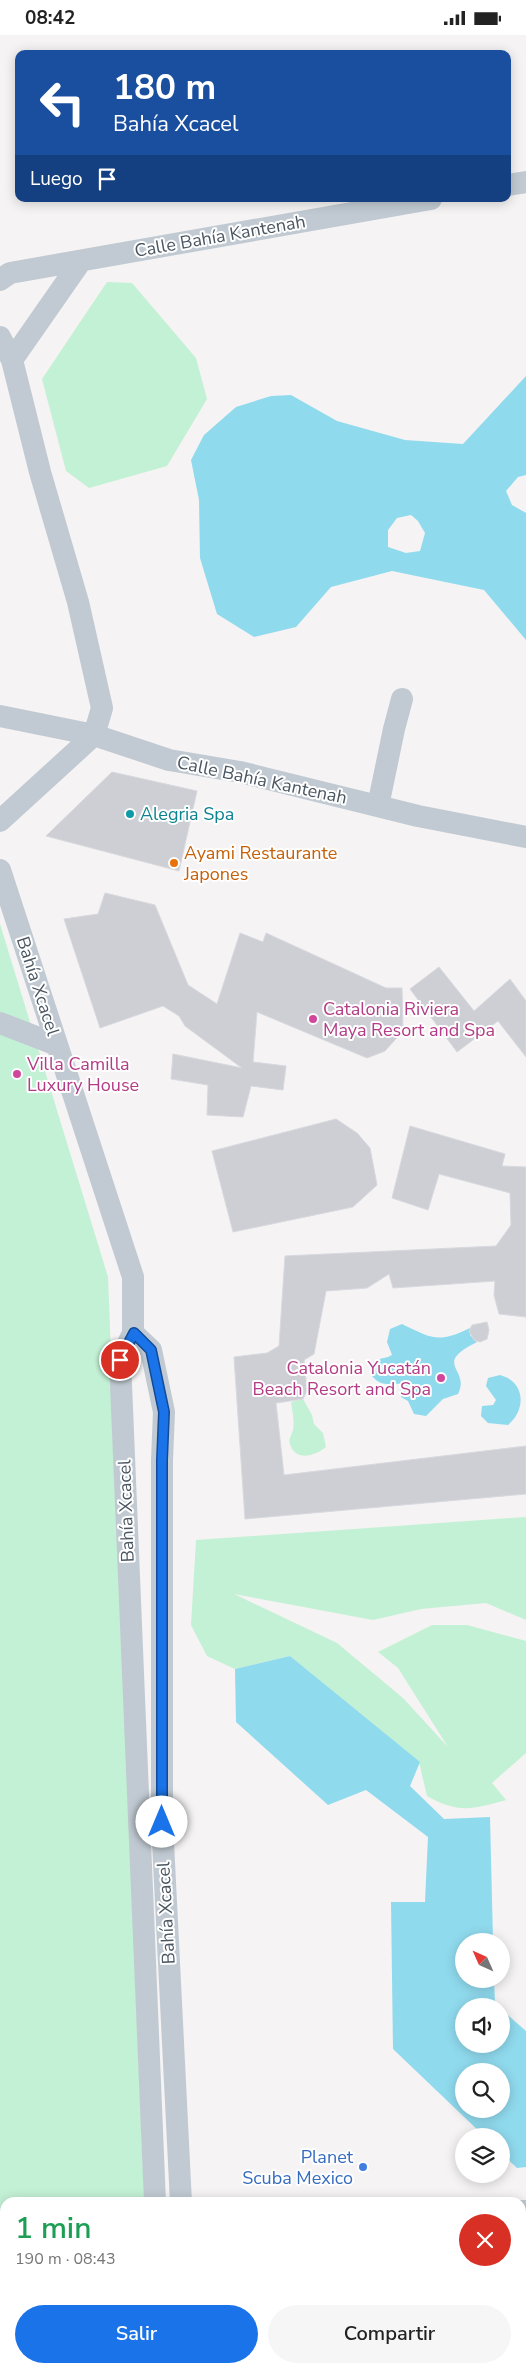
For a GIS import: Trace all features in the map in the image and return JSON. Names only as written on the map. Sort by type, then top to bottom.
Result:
[{"type":"street","points":[[511,184],[526,182]]},
{"type":"street","name":"Calle Bahía Kantenah","points":[[5,277],[81,261],[414,202]]},
{"type":"street","points":[[12,360],[81,261]]},
{"type":"street","points":[[0,337],[12,360],[40,472],[78,602],[102,709],[94,735],[0,821]]},
{"type":"street","points":[[378,806],[402,699]]},
{"type":"street","name":"Calle Bahía Kantenah","points":[[0,716],[94,735],[169,760],[240,772],[378,806],[526,837]]},
{"type":"street","name":"Bahía Xcacel","points":[[2,883],[133,1277],[134,1333],[120,1360],[155,2197]]},
{"type":"street","points":[[0,1023],[57,1045]]},
{"type":"street","name":"Bahía Xcacel","points":[[134,1333],[151,1350],[164,1412],[162,1460],[162,1822],[181,2197]]},
{"type":"green space","points":[[107,282],[132,283],[196,358],[207,399],[167,466],[89,488],[66,471],[42,379]]},
{"type":"green space","points":[[0,924],[108,1277],[144,2197],[0,2197]]},
{"type":"green space","points":[[303,1399],[312,1415],[314,1424],[323,1433],[326,1447],[317,1453],[306,1456],[297,1454],[290,1442],[294,1423],[291,1402]]},
{"type":"green space","points":[[526,1517],[526,1620],[486,1603],[421,1609],[373,1620],[234,1594],[337,1643],[403,1698],[448,1747],[398,1668],[378,1652],[432,1625],[467,1625],[526,1641],[526,1753],[492,1783],[506,1800],[485,1806],[457,1808],[427,1796],[419,1762],[290,1656],[235,1669],[207,1656],[191,1625],[196,1540]]},
{"type":"water","points":[[526,376],[526,475],[518,477],[506,491],[512,505],[526,513],[526,640],[484,590],[392,571],[331,587],[296,627],[254,637],[217,614],[200,558],[199,500],[191,460],[204,435],[236,407],[271,396],[291,395],[337,421],[405,440],[463,444]],"holes":[[[411,515],[418,521],[425,533],[420,551],[406,553],[388,547],[388,530],[397,518]]]},
{"type":"water","points":[[402,1324],[420,1333],[435,1337],[450,1336],[470,1328],[470,1335],[477,1342],[456,1356],[454,1362],[461,1385],[458,1394],[443,1399],[426,1416],[414,1414],[408,1401],[401,1397],[400,1384],[378,1382],[372,1376],[374,1362],[392,1355],[387,1342],[390,1329]]},
{"type":"water","points":[[500,1375],[509,1379],[519,1390],[520,1404],[518,1412],[508,1425],[488,1423],[481,1416],[482,1406],[493,1405],[496,1400],[486,1386],[488,1378]]},
{"type":"water","points":[[290,1656],[420,1762],[410,1786],[444,1819],[490,1817],[493,1933],[455,1933],[455,1988],[494,1988],[495,1998],[455,1998],[455,2053],[510,2053],[510,2017],[526,2031],[526,2167],[517,2168],[510,2161],[510,2128],[476,2128],[465,2118],[510,2118],[510,2063],[455,2063],[455,2108],[393,2049],[391,1902],[425,1902],[428,1837],[366,1790],[328,1805],[236,1722],[235,1669]]},
{"type":"building","name":"Alegria Spa","points":[[112,772],[197,791],[179,871],[46,836]]},
{"type":"building","points":[[105,893],[155,905],[188,985],[217,1004],[240,933],[263,942],[266,933],[386,988],[402,988],[403,1031],[385,1051],[367,1058],[257,1012],[253,1062],[286,1066],[283,1090],[251,1086],[243,1117],[207,1115],[208,1085],[171,1079],[173,1054],[242,1068],[185,1026],[179,1016],[163,1006],[100,1028],[64,919],[98,914]]},
{"type":"building","points":[[439,967],[474,1011],[510,979],[526,1001],[526,1057],[498,1021],[457,1052],[410,989]]},
{"type":"building","points":[[336,1119],[357,1133],[370,1148],[377,1185],[353,1207],[233,1232],[212,1151]]},
{"type":"building","points":[[410,1126],[505,1154],[502,1166],[526,1167],[526,1317],[499,1314],[494,1295],[495,1281],[393,1288],[389,1274],[367,1288],[326,1291],[314,1354],[304,1360],[307,1391],[303,1399],[276,1403],[284,1475],[526,1446],[526,1494],[245,1519],[234,1357],[267,1353],[279,1346],[285,1256],[496,1246],[511,1225],[510,1193],[439,1174],[428,1210],[392,1198]]},
{"type":"building","points":[[487,1322],[489,1330],[487,1339],[480,1342],[474,1340],[469,1331],[472,1325]]},
{"type":"place","name":"Alegria Spa","points":[[130,814]]},
{"type":"place","name":"Ayami Restaurante Japones","points":[[174,863]]},
{"type":"place","name":"Catalonia Riviera Maya Resort and Spa","points":[[313,1019]]},
{"type":"place","name":"Villa Camilla Luxury House","points":[[17,1074]]},
{"type":"place","name":"Catalonia Yucatán Beach Resort and Spa","points":[[441,1378]]},
{"type":"place","name":"Planet Scuba Mexico","points":[[363,2167]]},
{"type":"route","points":[[120,1360],[134,1333],[151,1350],[164,1412],[162,1460],[162,1822]]}]
